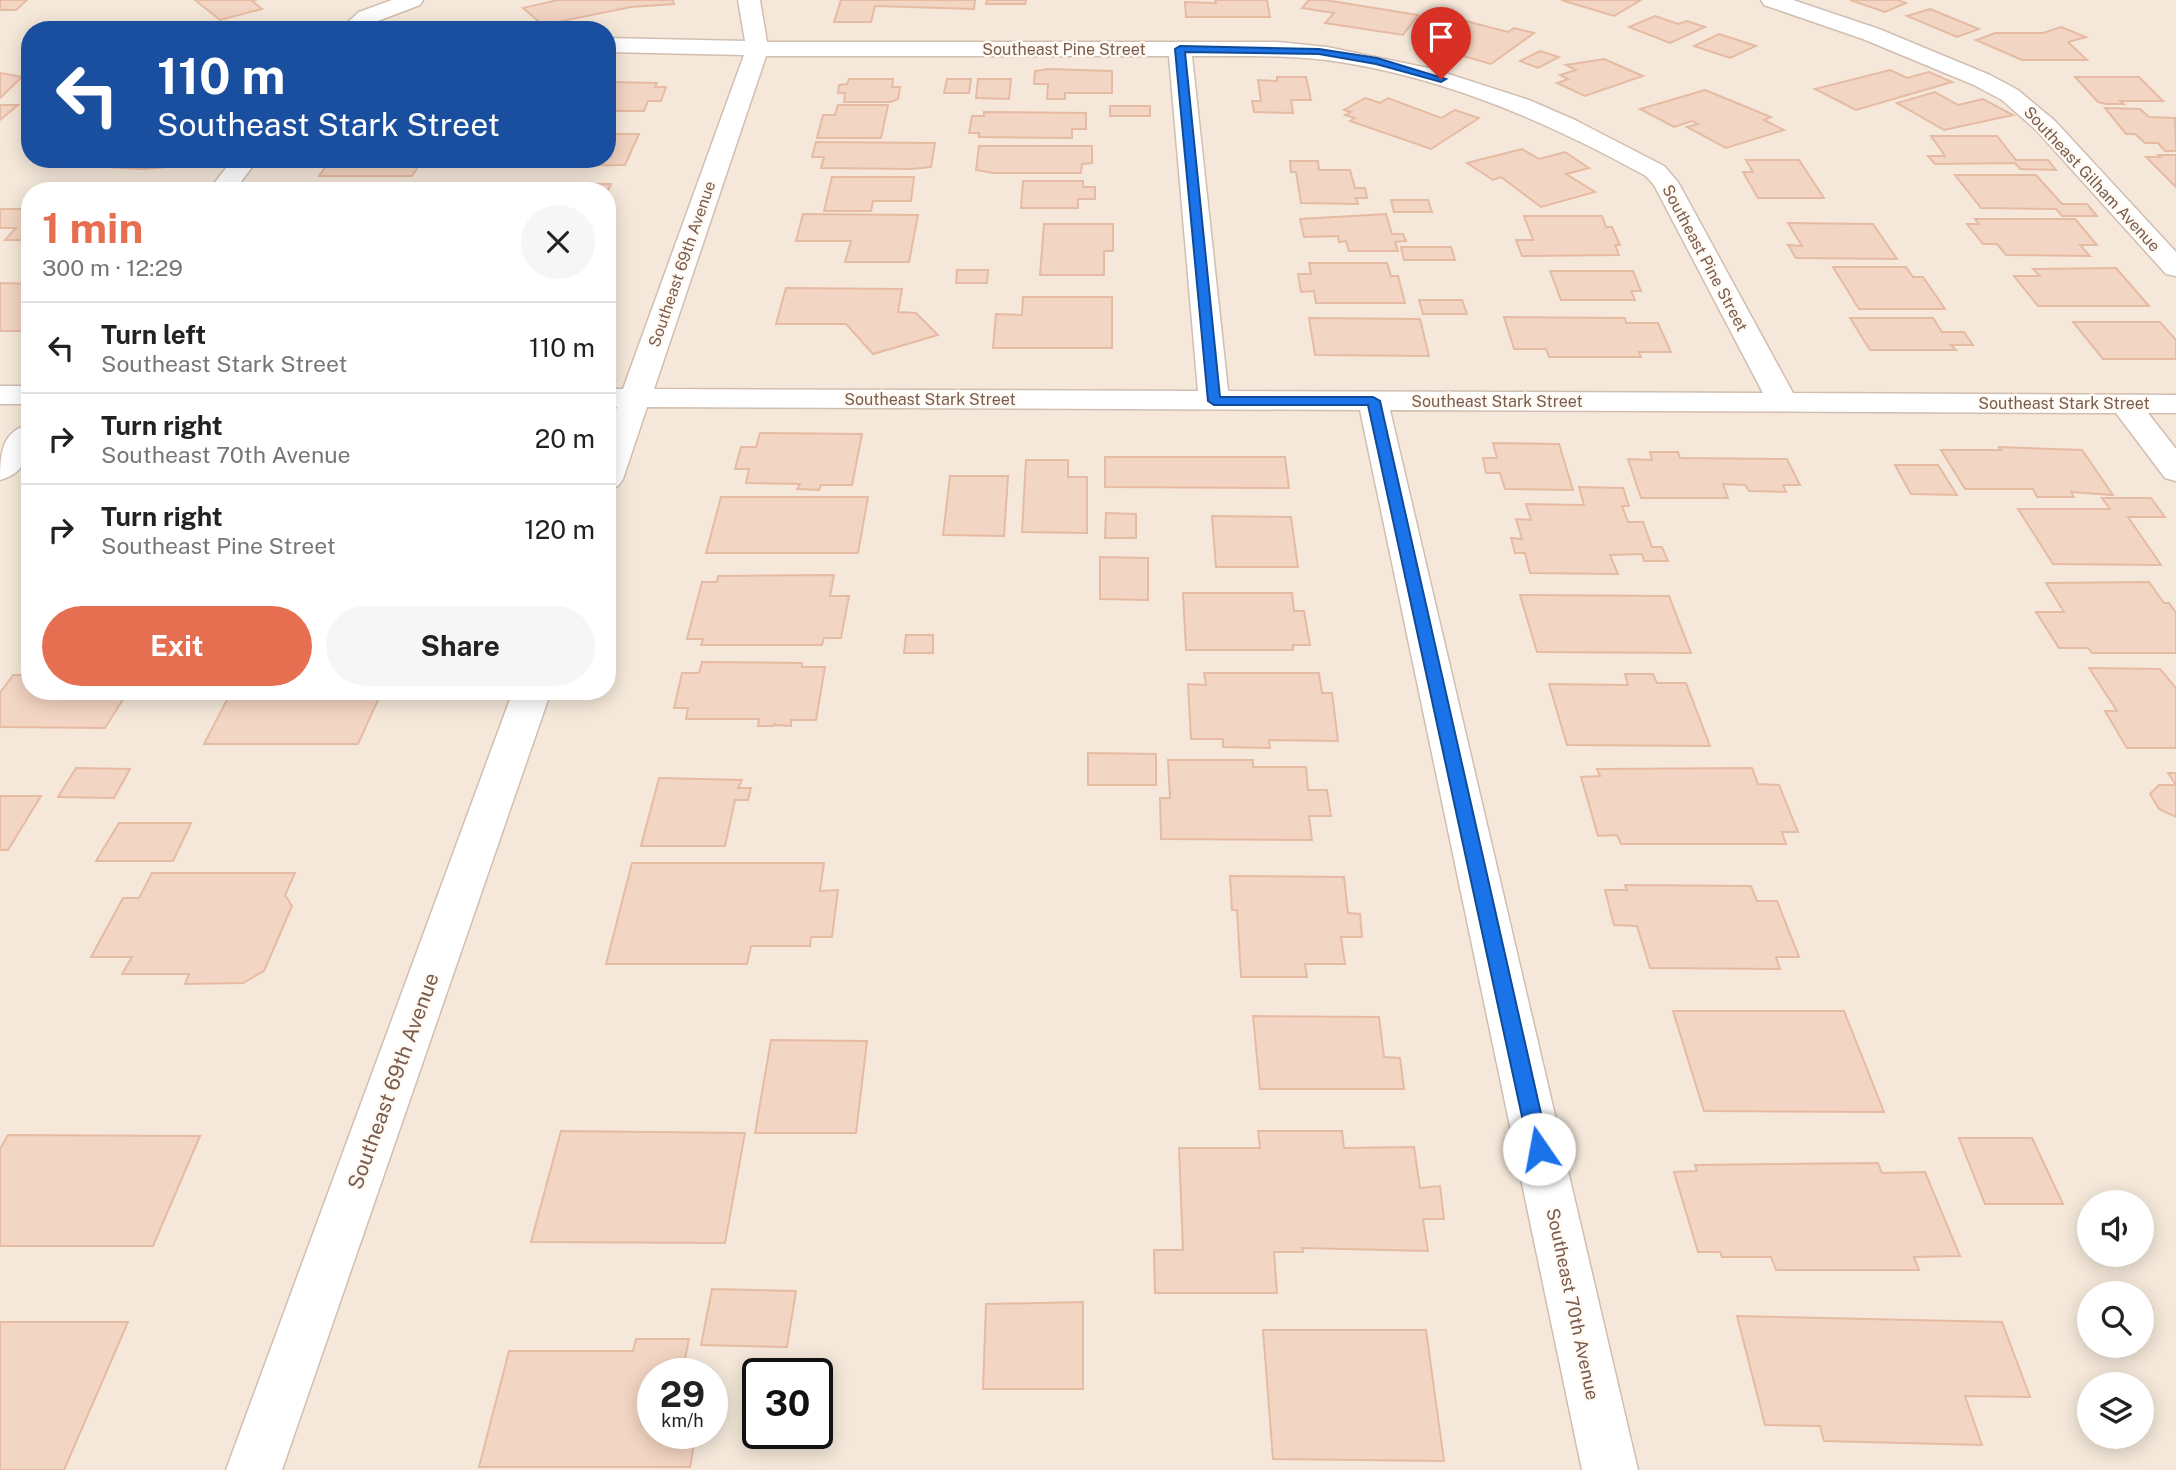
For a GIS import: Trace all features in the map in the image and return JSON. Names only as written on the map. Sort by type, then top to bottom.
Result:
[{"type":"street","points":[[363,21],[412,0]]},
{"type":"street","points":[[749,0],[757,49]]},
{"type":"street","name":"Southeast Gilham Avenue","points":[[1772,0],[1871,34],[1972,75],[2010,95],[2033,113],[2176,268]]},
{"type":"street","name":"Southeast Pine Street","points":[[616,45],[713,45],[757,49],[1180,49],[1319,52],[1377,61],[1462,85],[1563,124],[1655,171],[1665,182],[1782,401]]},
{"type":"street","name":"Southeast 69th Avenue","points":[[616,430],[622,398],[757,49]]},
{"type":"street","points":[[1180,49],[1214,401]]},
{"type":"street","points":[[228,182],[239,168]]},
{"type":"street","points":[[0,395],[21,395]]},
{"type":"street","name":"Southeast Stark Street","points":[[622,398],[2176,404]]},
{"type":"street","name":"Southeast 70th Avenue","points":[[1373,401],[1610,1470]]},
{"type":"street","points":[[2124,403],[2176,471]]},
{"type":"street","points":[[0,470],[21,444]]},
{"type":"street","name":"Southeast 69th Avenue","points":[[254,1470],[529,700]]},
{"type":"shaded area","points":[[0,0],[2176,0],[2176,1470],[0,1470]]},
{"type":"building","points":[[0,0],[27,0],[16,10],[0,10]]},
{"type":"building","points":[[195,0],[257,0],[252,1],[262,9],[220,20]]},
{"type":"building","points":[[558,0],[673,0],[674,4],[631,7],[563,21],[538,21],[523,8]]},
{"type":"building","points":[[841,0],[975,0],[974,9],[875,6],[871,22],[834,22]]},
{"type":"building","points":[[987,0],[1026,0],[1025,4],[986,4]]},
{"type":"building","points":[[1215,0],[1267,0],[1270,17],[1186,17],[1185,2],[1216,3]]},
{"type":"building","points":[[1309,0],[1325,0],[1418,15],[1403,35],[1325,23],[1334,13],[1302,8]]},
{"type":"building","points":[[1561,0],[1641,0],[1614,16]]},
{"type":"building","points":[[1850,0],[1898,0],[1906,3],[1885,12]]},
{"type":"building","points":[[1930,9],[1979,29],[1957,37],[1907,16]]},
{"type":"building","points":[[1655,16],[1678,24],[1687,21],[1705,27],[1670,43],[1629,27]]},
{"type":"building","points":[[1450,17],[1508,32],[1514,28],[1534,33],[1491,64],[1456,54],[1467,46],[1454,43],[1449,47],[1418,38]]},
{"type":"building","points":[[2061,27],[2086,37],[2068,42],[2087,60],[2022,60],[1976,40],[1995,33],[2043,33]]},
{"type":"building","points":[[1719,34],[1756,46],[1730,58],[1694,46]]},
{"type":"building","points":[[1540,51],[1559,57],[1538,68],[1520,61]]},
{"type":"building","points":[[1604,59],[1643,76],[1585,96],[1557,83],[1568,79],[1560,75],[1576,70],[1566,65]]},
{"type":"building","points":[[1890,70],[1907,78],[1929,72],[1952,82],[1856,110],[1815,89]]},
{"type":"building","points":[[1035,71],[1112,71],[1112,93],[1065,93],[1065,99],[1047,99],[1048,84],[1034,84]]},
{"type":"building","points":[[0,73],[21,77],[21,78],[0,98]]},
{"type":"building","points":[[1277,77],[1306,77],[1311,100],[1291,100],[1293,113],[1254,112],[1252,101],[1261,101],[1258,80],[1277,81]]},
{"type":"building","points":[[2075,77],[2139,77],[2163,101],[2120,101],[2124,104],[2098,102]]},
{"type":"building","points":[[849,79],[893,79],[892,87],[900,87],[898,99],[891,102],[844,102],[845,93],[838,93],[839,85],[847,84]]},
{"type":"building","points":[[947,79],[971,79],[969,93],[944,93]]},
{"type":"building","points":[[978,79],[1011,79],[1009,99],[976,98]]},
{"type":"building","points":[[616,82],[657,83],[655,87],[666,87],[661,101],[648,101],[644,111],[616,111]]},
{"type":"building","points":[[1705,90],[1771,117],[1764,120],[1784,130],[1726,148],[1687,127],[1698,124],[1692,121],[1674,127],[1640,109]]},
{"type":"building","points":[[1935,92],[1958,105],[1983,99],[2013,115],[1944,130],[1897,103]]},
{"type":"building","points":[[1365,98],[1380,103],[1388,98],[1441,118],[1455,110],[1479,118],[1431,149],[1350,121],[1355,118],[1345,115],[1351,112],[1344,110]]},
{"type":"building","points":[[0,105],[18,105],[0,120]]},
{"type":"building","points":[[838,105],[888,105],[881,138],[817,138],[823,115],[835,115]]},
{"type":"building","points":[[1110,106],[1150,106],[1150,116],[1110,116]]},
{"type":"building","points":[[2105,108],[2140,109],[2149,117],[2175,118],[2176,151],[2165,151],[2158,143],[2145,143],[2135,134],[2126,134]]},
{"type":"building","points":[[984,112],[1086,113],[1086,129],[1072,129],[1072,138],[979,137],[979,133],[969,133],[972,116],[984,116]]},
{"type":"building","points":[[616,134],[639,134],[625,165],[616,165]]},
{"type":"building","points":[[1931,136],[1997,136],[2016,160],[2048,160],[2056,170],[2020,169],[2015,163],[1935,164],[1928,156],[1945,156]]},
{"type":"building","points":[[816,142],[935,143],[931,167],[912,169],[821,168],[824,157],[812,157]]},
{"type":"building","points":[[979,146],[1092,146],[1092,163],[1082,164],[1081,173],[993,173],[976,170]]},
{"type":"building","points":[[1522,149],[1539,159],[1565,152],[1589,168],[1566,174],[1595,192],[1541,207],[1501,177],[1493,180],[1467,163]]},
{"type":"building","points":[[2158,155],[2176,155],[2176,187],[2146,157],[2160,157]]},
{"type":"building","points":[[1746,160],[1799,160],[1824,198],[1758,198],[1743,172],[1753,172]]},
{"type":"building","points":[[1290,161],[1318,161],[1319,170],[1350,170],[1355,188],[1365,188],[1367,198],[1356,198],[1358,204],[1301,203],[1296,172],[1291,172]]},
{"type":"building","points":[[325,168],[417,168],[412,176],[319,176]]},
{"type":"building","points":[[1955,175],[2036,175],[2062,204],[2087,204],[2097,216],[2062,216],[2056,209],[1981,208]]},
{"type":"building","points":[[832,177],[914,177],[911,201],[873,201],[871,211],[824,211]]},
{"type":"building","points":[[1023,181],[1083,181],[1083,187],[1095,187],[1095,199],[1078,199],[1078,208],[1021,208]]},
{"type":"building","points":[[1391,200],[1428,200],[1432,212],[1394,212]]},
{"type":"building","points":[[0,209],[21,209],[21,240],[5,240],[16,228],[0,228]]},
{"type":"building","points":[[803,214],[918,215],[909,262],[845,262],[851,241],[796,241]]},
{"type":"building","points":[[1386,214],[1392,234],[1403,234],[1406,241],[1395,242],[1398,251],[1349,251],[1346,241],[1339,242],[1338,236],[1304,237],[1300,219]]},
{"type":"building","points":[[1524,216],[1602,216],[1606,227],[1612,227],[1620,245],[1615,245],[1619,255],[1522,256],[1516,240],[1533,240]]},
{"type":"building","points":[[1975,219],[2075,219],[2097,245],[2080,245],[2090,256],[2006,255],[1997,244],[1983,244],[1967,224],[1979,224]]},
{"type":"building","points":[[1788,223],[1873,224],[1897,259],[1796,258],[1788,245],[1802,246]]},
{"type":"building","points":[[1044,224],[1113,224],[1113,251],[1104,251],[1104,275],[1040,275]]},
{"type":"building","points":[[1401,247],[1451,247],[1455,260],[1404,260]]},
{"type":"building","points":[[1309,263],[1387,263],[1391,276],[1398,276],[1405,303],[1316,303],[1314,291],[1301,292],[1298,274],[1311,274]]},
{"type":"building","points":[[1833,267],[1906,267],[1913,277],[1923,277],[1945,309],[1859,309]]},
{"type":"building","points":[[2116,268],[2149,306],[2038,306],[2014,276],[2040,276],[2033,269]]},
{"type":"building","points":[[957,270],[988,270],[987,283],[956,283]]},
{"type":"building","points":[[1550,271],[1633,271],[1641,291],[1631,291],[1635,300],[1561,300]]},
{"type":"building","points":[[0,283],[21,284],[21,331],[0,331]]},
{"type":"building","points":[[786,288],[902,289],[898,312],[916,313],[938,335],[873,354],[846,324],[776,324]]},
{"type":"building","points":[[1023,297],[1112,297],[1112,348],[993,348],[996,314],[1022,315]]},
{"type":"building","points":[[1419,300],[1462,300],[1467,314],[1423,314]]},
{"type":"building","points":[[1504,317],[1625,318],[1626,323],[1658,323],[1671,352],[1639,352],[1641,357],[1549,357],[1546,349],[1514,349]]},
{"type":"building","points":[[1309,318],[1420,319],[1429,356],[1315,355]]},
{"type":"building","points":[[1850,318],[1933,318],[1942,332],[1964,332],[1973,345],[1951,345],[1956,350],[1870,350]]},
{"type":"building","points":[[2073,322],[2160,322],[2176,340],[2176,359],[2103,359]]},
{"type":"building","points":[[760,433],[862,434],[852,485],[821,485],[819,490],[797,489],[800,484],[746,483],[749,469],[735,469],[741,447],[756,447]]},
{"type":"building","points":[[1493,443],[1559,444],[1573,490],[1505,489],[1500,473],[1486,473],[1483,458],[1497,458]]},
{"type":"building","points":[[1999,447],[2082,450],[2113,495],[2071,492],[2074,497],[2037,497],[2033,489],[1965,489],[1941,450],[2001,450]]},
{"type":"building","points":[[1650,452],[1678,452],[1680,458],[1787,459],[1800,485],[1783,485],[1786,492],[1749,491],[1745,485],[1723,484],[1728,498],[1641,498],[1628,459],[1652,460]]},
{"type":"building","points":[[1105,457],[1285,457],[1289,488],[1105,487]]},
{"type":"building","points":[[1026,460],[1068,460],[1068,477],[1087,477],[1087,533],[1022,532]]},
{"type":"building","points":[[1895,465],[1938,465],[1957,495],[1911,494]]},
{"type":"building","points":[[950,476],[1008,476],[1004,536],[943,535]]},
{"type":"building","points":[[1579,487],[1623,488],[1629,506],[1622,506],[1628,522],[1643,522],[1652,547],[1662,547],[1668,561],[1644,561],[1642,554],[1610,555],[1618,574],[1530,573],[1525,553],[1515,553],[1511,538],[1522,539],[1516,519],[1531,520],[1526,504],[1584,505]]},
{"type":"building","points":[[721,497],[868,497],[858,553],[706,553]]},
{"type":"building","points":[[2102,498],[2151,498],[2165,517],[2128,517],[2161,565],[2053,564],[2018,509],[2110,509]]},
{"type":"building","points":[[1106,513],[1136,514],[1136,538],[1105,538]]},
{"type":"building","points":[[1212,516],[1291,517],[1298,567],[1216,567]]},
{"type":"building","points":[[1100,557],[1148,558],[1148,600],[1100,599]]},
{"type":"building","points":[[834,575],[830,596],[849,596],[841,638],[824,638],[822,645],[701,645],[703,639],[687,639],[702,582],[717,582],[718,576]]},
{"type":"building","points":[[2149,582],[2164,603],[2169,603],[2176,613],[2176,653],[2092,653],[2088,648],[2059,648],[2036,612],[2064,612],[2046,583]]},
{"type":"building","points":[[1183,593],[1292,593],[1294,611],[1304,611],[1310,645],[1293,645],[1293,650],[1186,650]]},
{"type":"building","points":[[1520,595],[1669,596],[1691,653],[1537,652]]},
{"type":"building","points":[[906,635],[933,635],[933,653],[904,653]]},
{"type":"building","points":[[702,662],[802,663],[802,667],[825,667],[816,720],[791,720],[791,726],[774,725],[775,723],[773,726],[758,726],[759,719],[686,719],[688,708],[674,708],[682,673],[699,673]]},
{"type":"building","points":[[2089,668],[2160,669],[2176,688],[2176,748],[2127,748],[2105,711],[2117,711]]},
{"type":"building","points":[[1204,673],[1319,673],[1322,693],[1332,693],[1338,741],[1269,740],[1270,748],[1223,747],[1223,739],[1191,739],[1188,684],[1206,685]]},
{"type":"building","points":[[1625,674],[1653,674],[1657,683],[1686,683],[1710,746],[1567,745],[1549,684],[1628,685]]},
{"type":"building","points":[[13,675],[21,675],[21,700],[123,700],[105,728],[0,727],[0,693]]},
{"type":"building","points":[[227,700],[378,700],[358,744],[204,744]]},
{"type":"building","points":[[1088,753],[1156,754],[1156,785],[1088,785]]},
{"type":"building","points":[[1168,760],[1253,760],[1253,767],[1306,767],[1308,790],[1327,790],[1331,816],[1309,816],[1312,840],[1161,839],[1160,798],[1170,798]]},
{"type":"building","points":[[76,768],[130,769],[114,798],[58,797]]},
{"type":"building","points":[[1752,768],[1758,784],[1779,785],[1798,832],[1782,832],[1786,844],[1621,844],[1617,835],[1598,836],[1581,777],[1600,776],[1597,769]]},
{"type":"building","points":[[2168,773],[2176,773],[2176,785]]},
{"type":"building","points":[[659,778],[742,780],[738,788],[751,788],[748,800],[735,800],[725,846],[641,846]]},
{"type":"building","points":[[2159,785],[2176,785],[2176,817],[2159,809],[2150,794]]},
{"type":"building","points":[[0,796],[41,796],[8,850],[0,850]]},
{"type":"building","points":[[119,823],[191,823],[173,861],[96,861]]},
{"type":"building","points":[[632,863],[824,863],[820,891],[838,890],[832,937],[811,937],[810,946],[751,946],[747,964],[606,964]]},
{"type":"building","points":[[152,873],[295,873],[285,895],[292,906],[264,971],[243,983],[185,984],[189,974],[122,974],[132,957],[91,957],[123,898],[139,898]]},
{"type":"building","points":[[1230,876],[1344,877],[1348,913],[1360,914],[1362,937],[1341,937],[1345,964],[1305,964],[1307,977],[1241,977],[1237,910],[1232,910]]},
{"type":"building","points":[[1625,885],[1751,886],[1757,901],[1777,901],[1799,957],[1776,957],[1780,969],[1650,968],[1637,926],[1614,925],[1605,890],[1627,890]]},
{"type":"building","points":[[1673,1011],[1844,1011],[1884,1112],[1704,1111]]},
{"type":"building","points":[[1253,1016],[1379,1017],[1384,1057],[1400,1058],[1404,1089],[1260,1089]]},
{"type":"building","points":[[771,1040],[867,1041],[856,1133],[755,1133]]},
{"type":"building","points":[[561,1131],[745,1133],[725,1243],[531,1242]]},
{"type":"building","points":[[1258,1131],[1342,1131],[1344,1148],[1414,1147],[1420,1188],[1440,1186],[1444,1219],[1423,1219],[1428,1251],[1302,1248],[1303,1252],[1274,1252],[1277,1293],[1155,1293],[1154,1250],[1183,1250],[1179,1148],[1260,1148]]},
{"type":"building","points":[[8,1135],[200,1136],[153,1246],[0,1246],[0,1149]]},
{"type":"building","points":[[1959,1138],[2032,1138],[2063,1204],[1985,1204]]},
{"type":"building","points":[[1878,1163],[1882,1173],[1925,1172],[1960,1256],[1914,1257],[1919,1270],[1776,1270],[1771,1257],[1722,1257],[1720,1252],[1698,1252],[1674,1172],[1697,1171],[1695,1165]]},
{"type":"building","points":[[712,1289],[796,1291],[787,1347],[701,1345]]},
{"type":"building","points":[[1083,1302],[1083,1389],[983,1389],[986,1304]]},
{"type":"building","points":[[1737,1316],[2002,1322],[2030,1397],[1965,1396],[1982,1445],[1824,1441],[1820,1426],[1765,1425]]},
{"type":"building","points":[[0,1322],[128,1322],[64,1470],[0,1470]]},
{"type":"building","points":[[1263,1330],[1426,1330],[1444,1461],[1273,1459]]},
{"type":"building","points":[[636,1339],[689,1339],[685,1358],[637,1358],[637,1449],[693,1449],[690,1467],[479,1467],[509,1351],[633,1351]]},
{"type":"route","points":[[1441,79],[1377,61],[1319,52],[1278,49],[1180,49],[1214,401],[1373,401],[1539,1149]]}]
